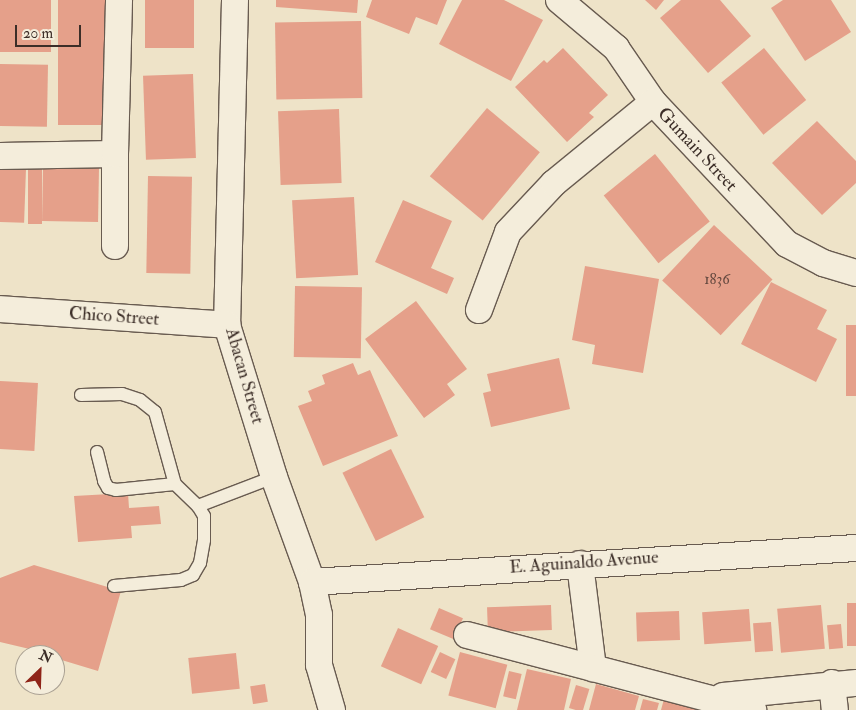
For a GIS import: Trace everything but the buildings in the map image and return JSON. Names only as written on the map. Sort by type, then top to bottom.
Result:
[{"type":"street","points":[[115,246],[119,0]]},
{"type":"street","name":"Abacan Street","points":[[235,0],[227,325],[274,477],[312,582],[319,615],[319,665],[332,710]]},
{"type":"street","name":"Gumain Street","points":[[558,0],[616,48],[653,102],[787,244],[823,263],[856,273]]},
{"type":"street","points":[[479,310],[508,232],[554,184],[653,102]]},
{"type":"street","points":[[0,156],[115,154]]},
{"type":"street","name":"Chico Street","points":[[0,309],[227,325]]},
{"type":"street","name":"E. Aguinaldo Avenue","points":[[312,582],[856,548]]},
{"type":"street","points":[[580,564],[593,668]]},
{"type":"street","points":[[467,635],[702,699],[753,710]]},
{"type":"street","points":[[702,699],[844,683],[835,710]]},
{"type":"lane","points":[[81,395],[122,394],[140,400],[155,412],[175,484],[198,506],[204,516],[204,540],[200,563],[193,575],[181,580],[114,586]]},
{"type":"lane","points":[[97,452],[108,488],[116,490],[175,484]]},
{"type":"lane","points":[[198,506],[274,477]]}]
